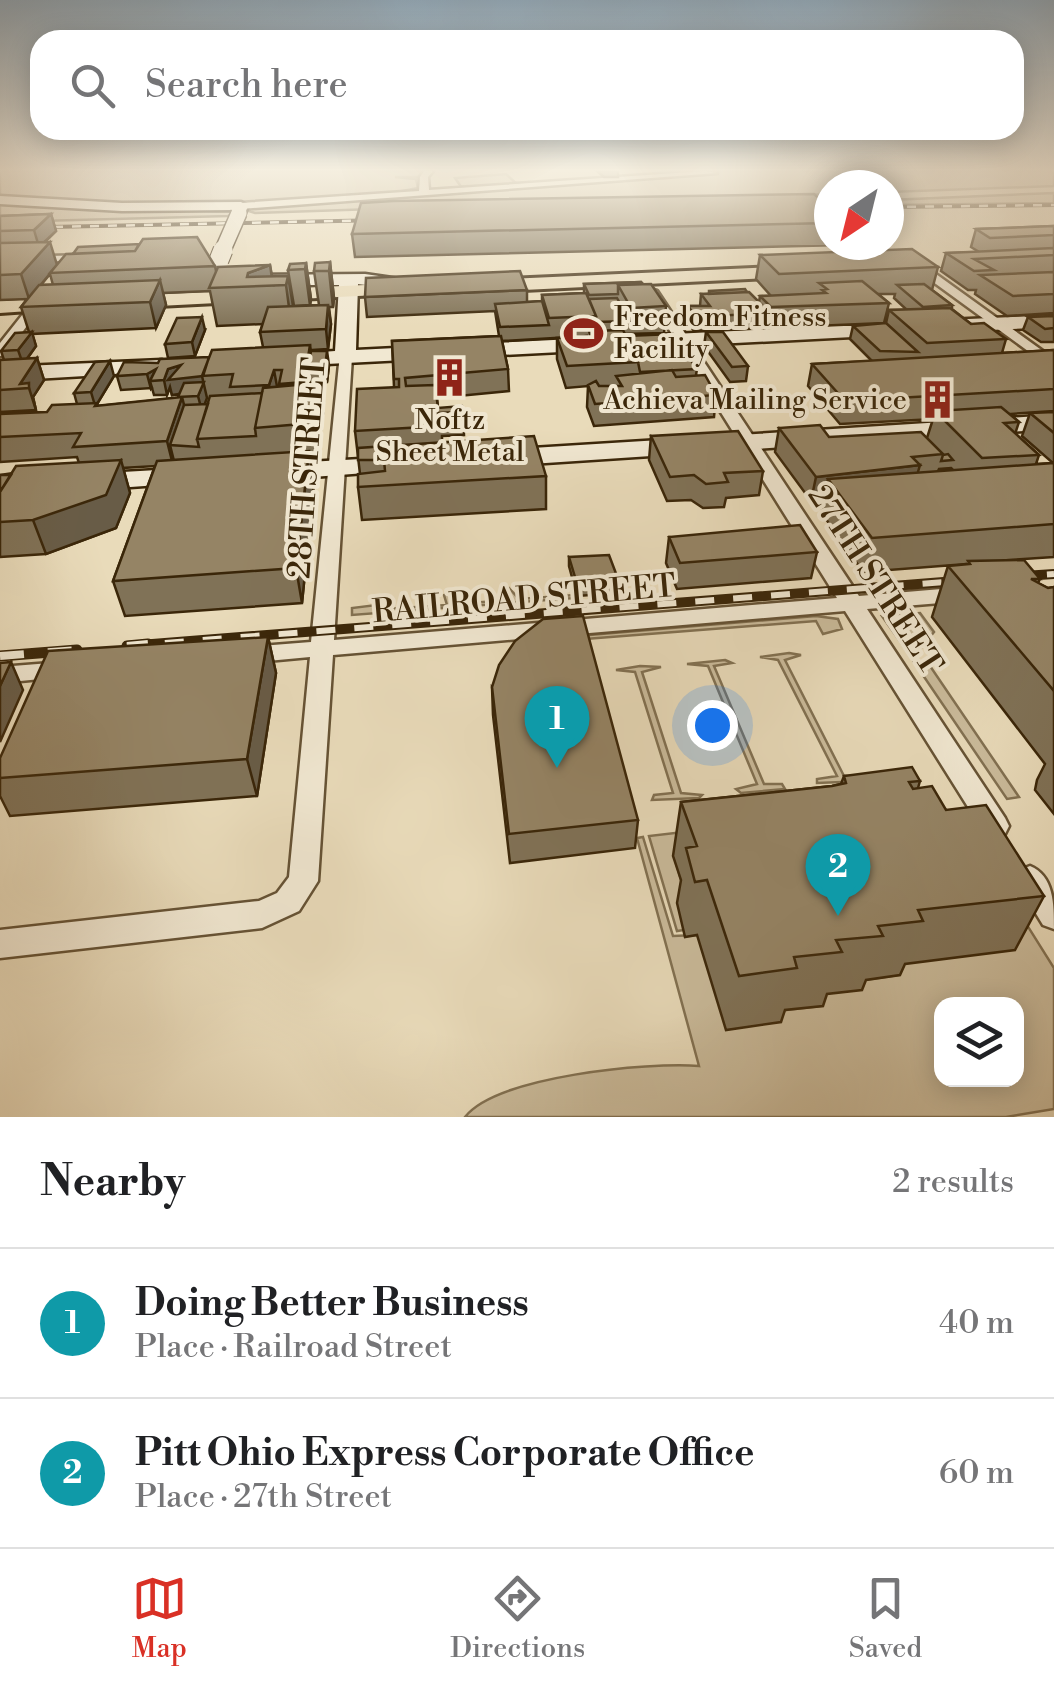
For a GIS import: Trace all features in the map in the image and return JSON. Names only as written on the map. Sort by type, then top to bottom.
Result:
[{"type":"main road","points":[[907,267],[953,265]]},
{"type":"main road","points":[[473,286],[822,271]]},
{"type":"main road","points":[[0,307],[351,286],[433,288]]},
{"type":"street","points":[[234,223],[219,260],[225,271],[252,280],[351,286]]},
{"type":"street","points":[[0,260],[102,256]]},
{"type":"street","points":[[907,267],[1054,366]]},
{"type":"street","name":"27TH STREET","points":[[644,279],[1054,915]]},
{"type":"street","points":[[0,352],[52,286]]},
{"type":"street","name":"28TH STREET","points":[[0,944],[262,914],[288,902],[303,880],[351,286]]},
{"type":"street","points":[[262,361],[1054,320]]},
{"type":"street","points":[[0,374],[188,364]]},
{"type":"street","points":[[481,460],[1054,422]]},
{"type":"street","points":[[254,473],[428,463]]},
{"type":"street","points":[[55,484],[222,474]]},
{"type":"street","name":"RAILROAD STREET","points":[[231,656],[986,592]]},
{"type":"street","points":[[0,675],[81,668]]},
{"type":"shaded area","points":[[509,588],[519,599],[574,595],[575,598],[352,615],[352,608],[384,604],[386,609],[447,605],[444,595],[451,593],[459,604],[507,600],[504,591]]},
{"type":"shaded area","points":[[920,613],[934,632],[921,648],[906,650],[882,616]]},
{"type":"shaded area","points":[[816,616],[838,619],[842,629],[823,634],[816,621],[585,639],[589,635]]},
{"type":"shaded area","points":[[801,655],[785,660],[844,776],[865,775],[867,781],[817,783],[817,779],[837,776],[778,660],[760,657]]},
{"type":"shaded area","points":[[725,660],[732,663],[714,666],[764,784],[782,784],[785,789],[741,793],[736,789],[757,784],[708,666],[687,664]]},
{"type":"shaded area","points":[[923,661],[1019,797],[1007,799],[914,662]]},
{"type":"shaded area","points":[[661,667],[642,672],[681,793],[702,795],[699,798],[652,800],[654,795],[673,793],[635,672],[616,670]]},
{"type":"shaded area","points":[[735,826],[674,856],[687,901],[684,930],[677,931],[649,836]]},
{"type":"shaded area","points":[[643,837],[673,936],[697,935],[778,1011],[822,1006],[817,995],[858,981],[899,975],[895,965],[1000,882],[1054,968],[1054,1109],[1006,1117],[465,1117],[482,1103],[540,1082],[611,1070],[699,1066],[637,838]]},
{"type":"building","points":[[0,223],[41,223],[34,230],[0,231]]},
{"type":"building","points":[[355,223],[814,223],[352,234]]},
{"type":"building","points":[[1054,226],[1054,235],[990,238],[976,229]]},
{"type":"building","points":[[197,237],[215,266],[50,273],[66,254],[135,251],[143,239]]},
{"type":"building","points":[[50,242],[21,274],[0,275],[0,243]]},
{"type":"building","points":[[139,244],[135,251],[73,254],[78,247]]},
{"type":"building","points":[[1054,248],[1054,255],[974,259],[994,270],[974,271],[946,253]]},
{"type":"building","points":[[904,249],[912,249],[938,267],[779,274],[760,255],[814,253],[814,260],[904,260]]},
{"type":"building","points":[[330,262],[329,271],[314,271],[315,263]]},
{"type":"building","points":[[306,263],[305,269],[288,270],[290,264]]},
{"type":"building","points":[[270,265],[248,273],[247,277],[288,276],[286,285],[209,288],[218,267]]},
{"type":"building","points":[[520,271],[527,290],[365,297],[366,278]]},
{"type":"building","points":[[1054,272],[1054,294],[1013,296],[980,275]]},
{"type":"building","points":[[160,280],[150,302],[21,307],[39,285]]},
{"type":"building","points":[[862,281],[889,303],[771,307],[760,296],[826,293],[822,290],[827,289],[819,283]]},
{"type":"building","points":[[641,282],[618,285],[618,294],[589,295],[584,284]]},
{"type":"building","points":[[651,284],[666,306],[631,308],[618,285]]},
{"type":"building","points":[[924,284],[952,305],[923,307],[897,285]]},
{"type":"building","points":[[709,291],[747,292],[709,294]]},
{"type":"building","points":[[749,292],[770,313],[696,317],[688,306],[710,306],[701,294]]},
{"type":"building","points":[[586,293],[596,316],[549,318],[542,295]]},
{"type":"building","points":[[617,298],[630,321],[596,322],[589,299]]},
{"type":"building","points":[[542,301],[549,325],[500,327],[495,304]]},
{"type":"building","points":[[328,305],[326,329],[260,332],[268,307]]},
{"type":"building","points":[[950,308],[971,324],[984,323],[1006,339],[927,343],[889,310]]},
{"type":"building","points":[[1054,316],[1054,328],[1045,329],[1028,317]]},
{"type":"building","points":[[202,317],[192,342],[165,344],[177,318]]},
{"type":"building","points":[[886,323],[918,352],[880,351],[853,326]]},
{"type":"building","points":[[623,330],[638,362],[567,366],[557,338],[591,337],[589,331]]},
{"type":"building","points":[[32,332],[18,350],[1,351],[15,333]]},
{"type":"building","points":[[706,332],[723,332],[748,366],[732,367]]},
{"type":"building","points":[[673,334],[697,369],[640,372],[626,336]]},
{"type":"building","points":[[501,336],[508,369],[405,378],[406,386],[435,385],[438,408],[462,406],[463,412],[438,413],[441,426],[355,431],[357,389],[399,387],[399,379],[394,379],[392,341]]},
{"type":"building","points":[[310,345],[304,382],[279,384],[282,370],[274,370],[269,385],[230,387],[233,374],[202,376],[212,350]]},
{"type":"building","points":[[1054,350],[1054,389],[845,401],[812,364]]},
{"type":"building","points":[[311,351],[327,351],[325,368],[308,369]]},
{"type":"building","points":[[209,357],[203,376],[168,380],[181,365],[168,369],[164,380],[150,381],[156,369],[147,374],[117,376],[124,362]]},
{"type":"building","points":[[37,358],[20,384],[29,383],[29,388],[0,390],[0,360]]},
{"type":"building","points":[[110,361],[91,392],[74,393],[95,362]]},
{"type":"building","points":[[672,370],[676,377],[705,375],[716,395],[595,404],[588,385],[596,381],[599,386],[622,386],[616,376]]},
{"type":"building","points":[[204,382],[198,396],[178,397],[184,383]]},
{"type":"building","points":[[319,383],[313,423],[255,428],[263,388]]},
{"type":"building","points":[[262,393],[256,436],[197,439],[210,396]]},
{"type":"building","points":[[182,397],[167,441],[73,447],[81,433],[0,437],[0,414],[47,412],[52,405],[97,403],[95,406]]},
{"type":"building","points":[[208,404],[197,439],[199,447],[170,445],[184,405]]},
{"type":"building","points":[[1001,407],[1019,422],[1004,423],[1039,455],[982,458],[935,411]]},
{"type":"building","points":[[1054,412],[1054,433],[1030,413]]},
{"type":"building","points":[[820,425],[829,437],[921,432],[943,454],[912,457],[920,465],[816,477],[779,428]]},
{"type":"building","points":[[738,431],[763,471],[724,473],[728,482],[706,484],[694,475],[670,477],[651,436]]},
{"type":"building","points":[[534,436],[546,476],[358,487],[358,474],[385,471],[384,460],[358,460],[358,448]]},
{"type":"building","points":[[309,451],[296,568],[113,581],[157,461]]},
{"type":"building","points":[[121,460],[106,495],[33,520],[0,522],[0,492],[16,466]]},
{"type":"building","points":[[1054,463],[1054,524],[872,538],[828,479]]},
{"type":"building","points":[[0,475],[11,475],[0,492]]},
{"type":"building","points":[[800,525],[817,552],[680,563],[669,537]]},
{"type":"building","points":[[609,555],[620,584],[578,587],[569,557]]},
{"type":"building","points":[[1024,560],[1040,579],[1031,579],[1054,587],[1054,691],[948,566],[970,564],[968,561]]},
{"type":"building","points":[[583,616],[638,820],[509,834],[492,687],[499,665],[515,641],[543,619]]},
{"type":"building","points":[[268,637],[247,759],[0,778],[0,758],[48,651]]},
{"type":"building","points":[[11,662],[0,686],[0,663]]},
{"type":"building","points":[[912,767],[920,781],[909,782],[913,789],[932,786],[946,810],[986,805],[1044,896],[918,910],[923,921],[878,926],[883,936],[836,940],[842,952],[794,957],[797,968],[739,976],[707,880],[695,882],[686,848],[697,846],[681,802],[832,786],[846,783],[844,776]]},
{"type":"railway","points":[[0,228],[235,223]]},
{"type":"railway","points":[[1009,577],[1054,574]]},
{"type":"railway","points":[[148,644],[127,646],[969,580]]},
{"type":"railway","points":[[0,656],[77,650]]},
{"type":"place","name":"Freedom Fitness Facility","points":[[584,333]]},
{"type":"place","name":"Noftz Sheet Metal","points":[[450,377]]},
{"type":"place","name":"Achieva Mailing Service","points":[[937,400]]},
{"type":"place","name":"Doing Better Business","points":[[557,768]]},
{"type":"place","name":"Pitt Ohio Express Corporate Office","points":[[838,916]]}]
